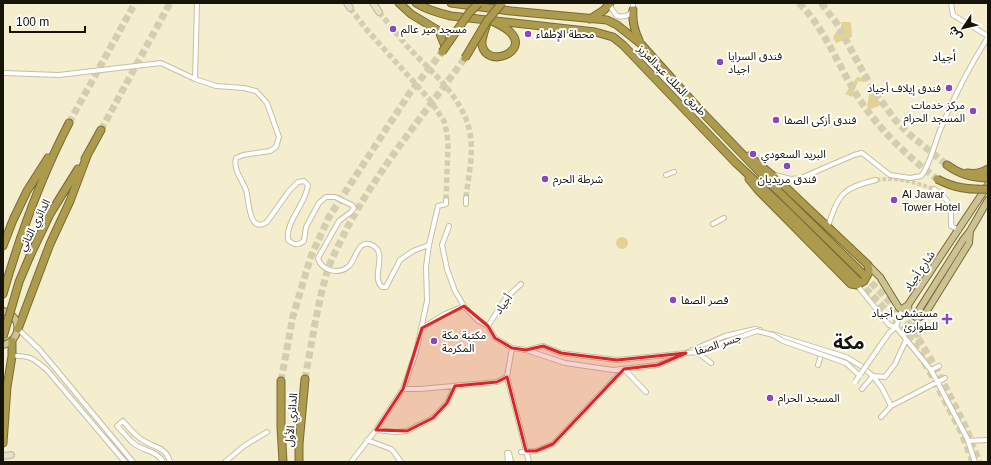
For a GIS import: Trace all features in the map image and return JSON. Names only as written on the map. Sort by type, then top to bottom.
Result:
[{"type":"highway","name":"طريق الملك عبدالعزيز","points":[[416,3],[436,13],[451,16],[595,32],[613,37],[624,45],[735,162],[786,210],[857,283]]},
{"type":"highway","name":"طريق الملك عبدالعزيز","points":[[451,3],[607,20],[617,25],[641,44],[774,187],[864,275]]},
{"type":"highway","points":[[399,4],[413,16],[439,31],[444,49],[475,3]]},
{"type":"highway","points":[[469,13],[479,3]]},
{"type":"highway","points":[[589,19],[604,10],[610,3]]},
{"type":"highway","points":[[466,58],[488,20],[502,4]]},
{"type":"highway","points":[[633,6],[632,21],[634,30],[641,44]]},
{"type":"highway","points":[[576,30],[578,18]]},
{"type":"highway","points":[[488,20],[511,33],[515,38],[513,50],[504,57],[492,56],[486,52],[483,47],[483,39],[488,20]]},
{"type":"highway","name":"الدائري الثاني","points":[[3,294],[15,251],[31,208],[59,142],[69,123]]},
{"type":"highway","name":"الدائري الثاني","points":[[3,337],[19,282],[30,256],[50,214],[87,156],[101,130]]},
{"type":"highway","points":[[728,139],[771,174],[868,265],[870,272],[864,281],[857,283]]},
{"type":"highway","points":[[3,246],[13,220],[27,191],[59,142]]},
{"type":"highway","points":[[18,329],[50,244],[70,201],[87,156]]},
{"type":"highway","points":[[947,165],[959,173],[975,178],[988,178]]},
{"type":"highway","points":[[959,173],[973,174],[988,169]]},
{"type":"highway","points":[[937,180],[950,186],[973,190],[988,189]]},
{"type":"highway","points":[[3,443],[7,387],[12,356],[12,341]]},
{"type":"highway","name":"الدائري الأول","points":[[300,462],[299,444],[305,379]]},
{"type":"highway","name":"الدائري الأول","points":[[282,381],[281,427],[283,462]]},
{"type":"main road","points":[[372,3],[379,12]]},
{"type":"main road","name":"شارع أجياد","points":[[970,231],[969,243],[925,314],[918,318],[915,317],[905,307],[959,230],[988,185]]},
{"type":"main road","name":"شارع أجياد","points":[[917,313],[970,231],[988,200]]},
{"type":"main road","points":[[868,265],[880,277],[899,308],[905,307]]},
{"type":"main road","points":[[3,311],[15,319],[18,329],[12,341],[3,345]]},
{"type":"main road","points":[[3,456],[11,455]]},
{"type":"street","points":[[195,79],[197,3]]},
{"type":"street","points":[[610,3],[611,8],[617,16],[621,17],[628,16],[633,6]]},
{"type":"street","points":[[771,174],[791,179],[801,178],[862,154],[890,175],[910,178],[921,176],[971,63],[988,36],[953,15],[951,3]]},
{"type":"street","points":[[3,73],[59,75],[161,63],[195,79],[216,86],[244,88],[256,91],[267,103],[279,137],[276,147],[270,151],[243,155],[236,158],[234,166],[247,192],[249,213],[254,221],[258,224],[264,224],[267,222],[289,191],[298,182],[304,182],[308,185],[307,193],[287,232],[288,240],[293,245],[299,245],[304,241],[306,227],[320,203],[326,197],[335,197],[352,205],[354,208],[352,212],[339,221],[318,258],[319,264],[323,268],[332,271],[342,270],[348,267],[352,262],[359,248],[365,244],[371,244],[376,248],[380,255],[378,281],[382,287],[386,287],[390,282],[400,260],[404,256],[429,245]]},
{"type":"street","points":[[666,174],[674,172]]},
{"type":"street","points":[[828,226],[835,206],[841,195],[854,186],[876,180]]},
{"type":"street","points":[[934,189],[945,197],[952,211],[951,226],[959,230]]},
{"type":"street","points":[[466,198],[466,204]]},
{"type":"street","points":[[351,462],[376,430],[403,389],[416,352],[427,301],[426,267],[429,245],[438,206],[446,202]]},
{"type":"street","points":[[713,224],[724,218]]},
{"type":"street","points":[[449,226],[442,245],[447,269],[455,291],[464,306],[477,320],[488,326],[496,338],[512,348],[526,350],[565,363],[613,370],[658,365],[714,340],[755,329],[846,357],[861,366],[873,376],[882,388],[891,406]]},
{"type":"street","points":[[857,283],[889,325],[896,327],[931,370],[968,441],[975,462]]},
{"type":"street","name":"أجياد","points":[[488,326],[506,298],[521,284]]},
{"type":"street","points":[[422,328],[445,314],[464,306]]},
{"type":"street","points":[[855,382],[889,333],[896,327],[905,307]]},
{"type":"street","points":[[18,329],[40,350],[133,462]]},
{"type":"street","name":"جسر الصفا","points":[[526,350],[543,346],[560,353],[617,360],[697,352],[755,331],[773,335],[787,343],[846,363],[860,376]]},
{"type":"street","points":[[873,376],[884,377],[895,364],[906,340]]},
{"type":"street","points":[[512,348],[507,377],[528,462]]},
{"type":"street","points":[[818,365],[823,350]]},
{"type":"street","points":[[697,352],[711,363]]},
{"type":"street","points":[[12,356],[24,355],[32,358],[47,370],[125,462]]},
{"type":"street","points":[[931,370],[939,366]]},
{"type":"street","points":[[624,369],[646,392]]},
{"type":"street","points":[[520,452],[536,450],[553,444],[624,369]]},
{"type":"street","points":[[862,389],[873,376]]},
{"type":"street","points":[[403,389],[420,389],[498,382],[507,377]]},
{"type":"street","points":[[882,417],[891,406],[945,378]]},
{"type":"street","points":[[376,430],[396,432],[407,431],[433,418],[447,403],[455,386]]},
{"type":"street","points":[[163,462],[157,454],[142,449],[132,442],[117,426],[123,421],[143,440],[166,452],[170,462]]},
{"type":"street","points":[[225,462],[244,446],[267,432]]},
{"type":"street","points":[[367,440],[391,449],[401,462]]},
{"type":"street","points":[[968,441],[988,440]]},
{"type":"street","points":[[508,462],[507,453],[509,453],[511,462]]},
{"type":"highlighted area","points":[[464,306],[488,326],[495,338],[512,348],[526,350],[543,346],[561,353],[617,360],[686,353],[658,365],[624,369],[553,444],[536,451],[526,451],[507,377],[497,382],[455,386],[447,403],[433,418],[407,431],[376,430],[403,389],[422,328]]},
{"type":"shaded area","points":[[842,22],[851,22],[852,37],[836,43],[833,38],[836,32],[840,32]]},
{"type":"shaded area","points":[[857,77],[865,78],[864,82],[858,81],[852,97],[845,94]]},
{"type":"shaded area","points":[[873,92],[881,104],[870,109],[867,107],[869,94]]},
{"type":"shaded area","points":[[620,237],[624,237],[628,243],[624,249],[620,249],[616,245],[616,241]]},
{"type":"tunnel","points":[[69,123],[135,3]]},
{"type":"tunnel","points":[[101,130],[170,3]]},
{"type":"tunnel","points":[[799,3],[820,30],[857,95],[876,122],[899,146],[937,179]]},
{"type":"tunnel","points":[[821,3],[838,25],[863,72],[879,98],[896,121],[909,134],[947,165]]},
{"type":"tunnel","points":[[350,8],[367,30],[430,100],[444,121],[448,146],[446,200]]},
{"type":"tunnel","points":[[379,12],[406,45],[444,85],[460,107],[466,120],[471,141],[466,198]]},
{"type":"tunnel","points":[[281,381],[293,316],[311,256],[329,217],[409,94],[442,52]]},
{"type":"tunnel","points":[[305,379],[324,283],[330,264],[347,228],[388,162],[465,58]]},
{"type":"tunnel","points":[[876,180],[892,179],[912,182],[934,189]]},
{"type":"tunnel","points":[[864,275],[902,315],[912,328],[936,368],[966,428],[979,462]]},
{"type":"tunnel","points":[[858,281],[895,319],[908,335],[930,372],[961,431],[973,462]]},
{"type":"tunnel","points":[[917,314],[915,324],[919,341]]},
{"type":"place","name":"مسجد مير عالم","points":[[393,29]]},
{"type":"place","name":"محطة الإطفاء","points":[[528,34]]},
{"type":"place","name":"فندق السرايا اجياد","points":[[720,62]]},
{"type":"place","name":"فندق إيلاف أجياد","points":[[949,88]]},
{"type":"place","name":"مركز خدمات المسجد الحرام","points":[[973,111]]},
{"type":"place","name":"فندق أزكى الصفا","points":[[776,120]]},
{"type":"place","name":"البريد السعودي","points":[[753,154]]},
{"type":"place","name":"فندق مريديان","points":[[787,166]]},
{"type":"place","name":"شرطة الحرم","points":[[545,179]]},
{"type":"place","name":"Al Jawar Tower Hotel","points":[[894,200]]},
{"type":"place","name":"قصر الصفا","points":[[673,300]]},
{"type":"place","name":"مستشفى أجياد للطوارئ","points":[[947,319]]},
{"type":"place","name":"مكتبة مكة المكرمة","points":[[434,341]]},
{"type":"place","name":"المسجد الحرام","points":[[770,398]]},
{"type":"district","name":"أجياد","points":[[944,57]]},
{"type":"district","name":"مكة","points":[[849,342]]}]
